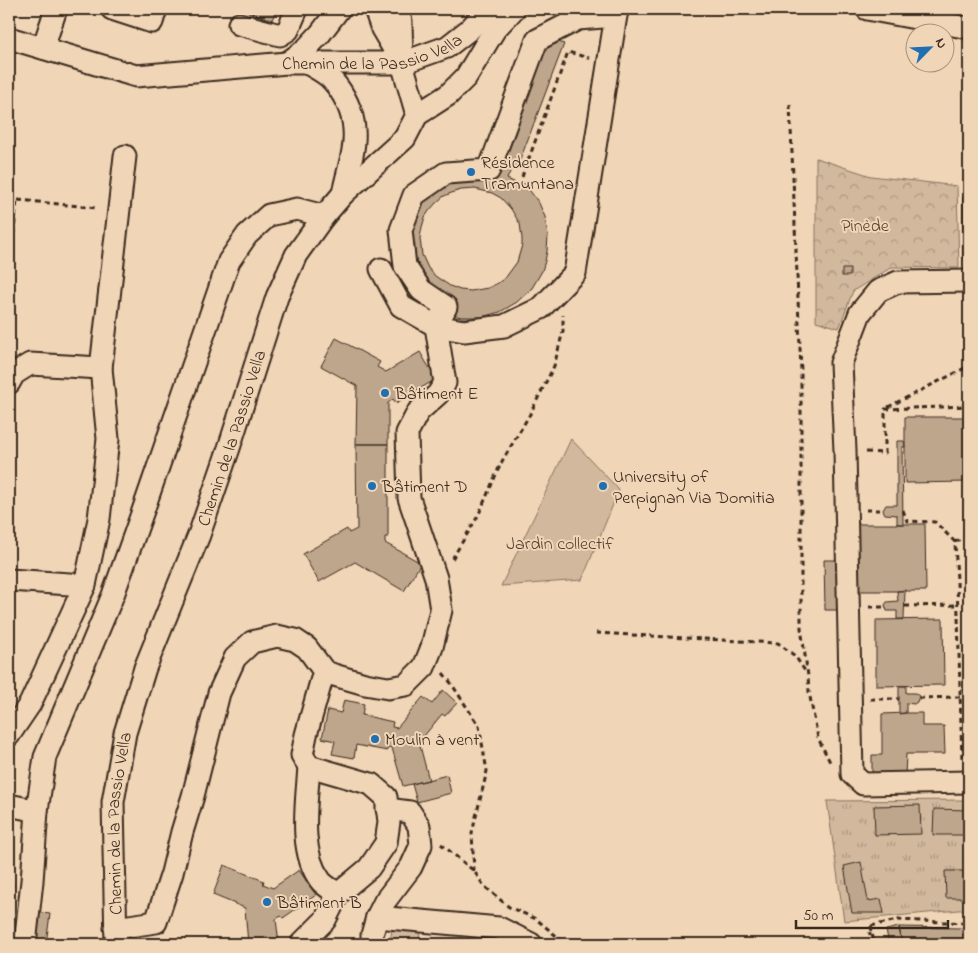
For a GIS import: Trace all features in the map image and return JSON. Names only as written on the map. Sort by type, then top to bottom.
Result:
[{"type":"street","points":[[43,48],[56,9]]},
{"type":"street","points":[[112,9],[152,22],[156,9]]},
{"type":"street","points":[[239,24],[280,35],[288,30],[297,9]]},
{"type":"street","points":[[339,9],[320,34],[304,50],[297,63],[332,79],[342,93],[350,110],[354,129],[353,144],[343,194]]},
{"type":"street","points":[[376,9],[382,29],[402,63],[417,115]]},
{"type":"street","points":[[396,9],[401,22],[402,63]]},
{"type":"street","name":"Chemin de la Passio Vella","points":[[9,38],[136,76],[297,63],[402,63],[447,47],[470,29],[488,9]]},
{"type":"street","name":"Chemin de la Passio Vella","points":[[116,936],[113,802],[125,733],[145,668],[199,535],[230,448],[277,297],[296,255],[324,216],[343,194],[405,138],[417,115],[448,95],[466,77],[495,30],[514,9]]},
{"type":"street","points":[[867,9],[969,28]]},
{"type":"street","points":[[116,936],[156,922],[194,796],[219,693],[235,658],[252,642],[277,636],[295,640],[307,648],[324,671],[364,684],[388,688],[406,685],[424,667],[429,655],[440,610],[436,578],[409,498],[407,434],[418,412],[438,394],[445,383],[436,326],[446,306],[421,290],[405,266],[401,230],[414,195],[446,174],[489,170],[537,40],[578,19],[616,13],[575,273],[541,308],[504,326],[464,331],[436,326],[401,306],[381,269]]},
{"type":"street","points":[[9,734],[30,704],[85,585],[100,519],[108,439],[102,368],[125,156]]},
{"type":"street","points":[[25,944],[37,811],[45,757],[113,595],[229,261],[247,235],[269,215],[297,208],[324,216]]},
{"type":"street","points":[[966,782],[863,784],[852,774],[845,451],[841,363],[860,313],[878,291],[898,282],[969,281]]},
{"type":"street","points":[[9,383],[14,374],[30,364],[102,368]]},
{"type":"street","points":[[9,580],[85,585]]},
{"type":"street","points":[[324,671],[302,755],[309,766],[305,826],[309,859],[320,881],[338,894]]},
{"type":"street","points":[[301,944],[325,920],[338,894],[369,868],[386,843],[389,822],[386,797],[371,784],[309,766]]},
{"type":"street","points":[[9,805],[37,811]]},
{"type":"street","points":[[372,944],[372,935],[377,917],[385,901],[411,867],[421,844],[419,826],[410,812],[387,808]]},
{"type":"street","points":[[377,917],[500,928],[531,944]]},
{"type":"path","points":[[522,177],[568,52],[608,64]]},
{"type":"path","points":[[790,104],[801,372],[800,628],[818,738],[833,769]]},
{"type":"path","points":[[9,199],[119,210]]},
{"type":"path","points":[[9,279],[17,200]]},
{"type":"path","points":[[434,573],[450,562],[478,516],[501,464],[530,414],[554,366],[564,331],[562,286]]},
{"type":"path","points":[[885,409],[969,366]]},
{"type":"path","points":[[885,409],[969,406]]},
{"type":"path","points":[[845,451],[885,453],[885,409]]},
{"type":"path","points":[[904,510],[907,521],[935,522],[955,542],[960,697],[966,782]]},
{"type":"path","points":[[955,542],[969,536]]},
{"type":"path","points":[[905,606],[958,605]]},
{"type":"path","points":[[596,633],[778,643],[795,656],[808,676]]},
{"type":"path","points":[[429,655],[451,683],[479,726],[488,771],[472,833],[474,871]]},
{"type":"path","points":[[919,698],[960,697]]},
{"type":"path","points":[[850,700],[899,699]]},
{"type":"path","points":[[419,826],[474,871],[484,886],[509,907],[536,919],[566,944]]},
{"type":"path","points":[[871,926],[897,920],[969,923]]},
{"type":"path","points":[[869,944],[871,926]]},
{"type":"path","points":[[871,926],[874,944]]},
{"type":"green space","name":"Pinède","points":[[816,158],[871,176],[957,186],[959,268],[892,267],[853,291],[839,328],[816,321]]},
{"type":"green space","name":"Jardin collectif","points":[[571,439],[619,490],[582,580],[501,586]]},
{"type":"green space","points":[[969,800],[969,909],[844,921],[827,801]]},
{"type":"green space","points":[[392,928],[420,933],[418,944],[390,944]]},
{"type":"building","points":[[240,9],[276,9],[272,20]]},
{"type":"building","points":[[250,12],[272,20],[270,27],[248,20]]},
{"type":"building","name":"Résidence Tramuntana","points":[[535,34],[564,44],[517,168],[512,167],[507,179],[514,182],[520,188],[524,183],[539,203],[545,217],[548,236],[547,251],[542,271],[532,288],[517,302],[500,312],[481,317],[461,317],[441,312],[393,252],[442,167],[486,163]],"holes":[[[475,189],[492,193],[501,198],[511,209],[520,224],[522,245],[517,262],[506,277],[488,288],[471,291],[460,290],[435,276],[428,268],[422,255],[420,238],[425,217],[444,196],[454,192]]]},
{"type":"building","points":[[963,197],[969,197],[969,258],[963,258]]},
{"type":"building","points":[[842,269],[850,269],[850,276],[842,276]]},
{"type":"building","points":[[966,294],[969,294],[969,309],[965,309]]},
{"type":"building","name":"Bâtiment E","points":[[336,338],[380,362],[377,367],[386,372],[420,352],[436,379],[396,403],[393,399],[388,403],[388,444],[356,444],[357,386],[321,366]]},
{"type":"building","points":[[905,417],[969,417],[969,482],[905,483]]},
{"type":"building","points":[[897,441],[904,441],[905,447],[902,447],[903,524],[897,524],[897,515],[885,514],[883,510],[886,505],[897,505]]},
{"type":"building","name":"Bâtiment D","points":[[356,444],[388,444],[388,537],[385,537],[385,543],[421,563],[404,591],[355,562],[319,582],[303,554],[347,529],[349,533],[357,529]]},
{"type":"building","points":[[858,524],[925,524],[926,591],[859,591]]},
{"type":"building","points":[[824,560],[838,560],[839,610],[825,610]]},
{"type":"building","points":[[905,590],[904,619],[897,619],[897,611],[887,611],[885,605],[887,602],[898,601],[897,591]]},
{"type":"building","points":[[943,619],[944,685],[876,686],[876,620]]},
{"type":"building","points":[[969,683],[969,696],[964,692]]},
{"type":"building","points":[[899,686],[906,686],[906,693],[915,693],[919,696],[914,704],[906,703],[906,713],[899,714]]},
{"type":"building","name":"Moulin à vent","points":[[443,690],[457,703],[445,716],[442,714],[419,742],[429,780],[403,786],[392,748],[387,747],[387,751],[356,745],[354,758],[332,754],[335,741],[322,738],[328,710],[341,713],[344,700],[364,704],[362,715],[393,722],[392,727],[397,728],[423,697],[432,704]]},
{"type":"building","points":[[922,713],[922,726],[944,726],[945,754],[906,754],[905,776],[872,777],[872,755],[882,755],[882,714]]},
{"type":"building","points":[[447,775],[451,793],[417,802],[412,784]]},
{"type":"building","points":[[920,805],[921,834],[875,835],[874,806]]},
{"type":"building","points":[[934,809],[969,810],[969,835],[933,835]]},
{"type":"building","points":[[861,862],[868,901],[881,899],[884,913],[852,913],[844,866]]},
{"type":"building","name":"Bâtiment B","points":[[224,865],[264,881],[263,884],[273,888],[299,870],[316,895],[283,918],[281,916],[276,919],[279,944],[248,944],[245,908],[213,895]]},
{"type":"building","points":[[945,871],[969,871],[969,898],[946,898]]},
{"type":"building","points":[[9,883],[14,883],[9,928]]},
{"type":"building","points":[[34,912],[50,914],[46,944],[30,944]]},
{"type":"building","points":[[899,927],[902,944],[889,944],[886,930]]},
{"type":"building","points":[[899,927],[961,928],[969,931],[969,944],[902,944]]},
{"type":"place","name":"Résidence Tramuntana","points":[[471,172]]},
{"type":"place","name":"Bâtiment E","points":[[385,393]]},
{"type":"place","name":"Bâtiment D","points":[[372,486]]},
{"type":"place","name":"University of Perpignan Via Domitia","points":[[603,486]]},
{"type":"place","name":"Moulin à vent","points":[[375,739]]},
{"type":"place","name":"Bâtiment B","points":[[267,902]]}]
